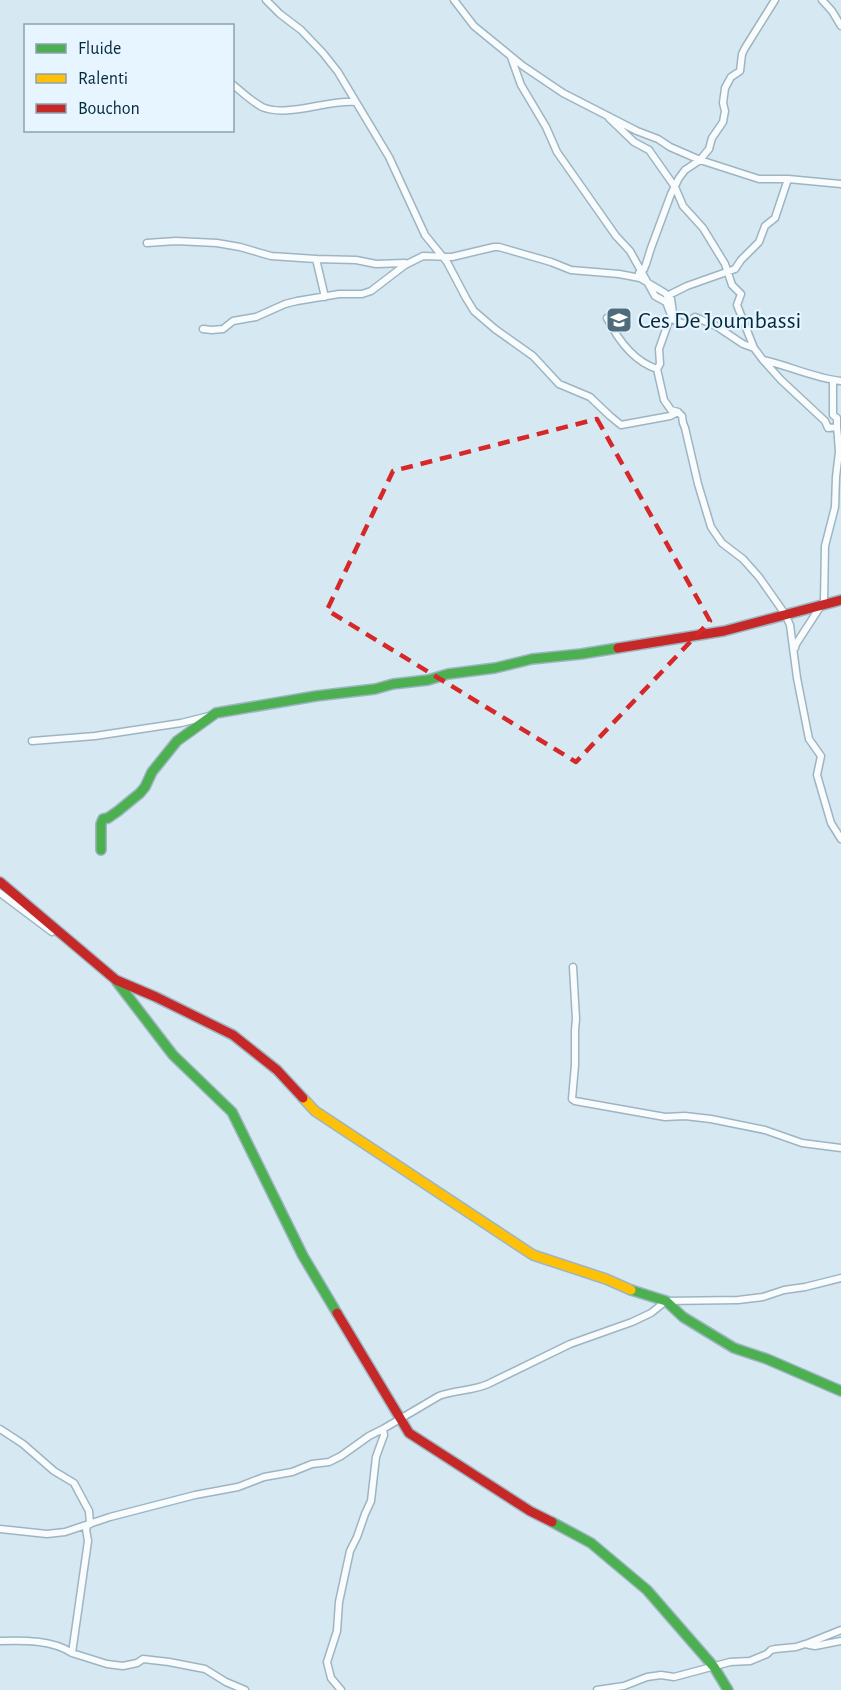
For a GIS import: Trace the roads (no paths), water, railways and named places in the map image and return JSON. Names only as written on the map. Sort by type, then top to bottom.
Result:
[{"type":"street","points":[[266,0],[301,30],[338,72],[388,157],[425,235],[443,257],[470,305],[483,319],[533,356],[559,384],[590,397],[618,423],[627,425],[642,420],[670,416],[678,412]]},
{"type":"street","points":[[454,0],[474,26],[511,57],[563,93],[670,147],[700,160],[759,179],[841,184]]},
{"type":"street","points":[[635,276],[644,269],[675,187],[685,170],[700,160],[710,149],[712,138],[723,122],[724,94],[728,82],[731,76],[740,71],[742,54],[775,0]]},
{"type":"street","points":[[822,0],[841,26]]},
{"type":"street","points":[[511,57],[520,85],[546,127],[557,152],[616,236],[630,251],[655,296],[666,302],[671,315],[659,350],[660,364],[657,369],[664,400],[671,410],[682,416],[711,527],[722,543],[751,568],[785,614],[790,625],[797,678],[809,739],[822,756],[817,776],[831,823],[841,839]]},
{"type":"street","points":[[234,86],[253,101],[269,109],[305,108],[344,101],[356,102]]},
{"type":"street","points":[[607,116],[634,142],[649,150],[675,187],[683,206],[703,228],[725,264],[732,285],[741,294],[737,305],[754,348],[781,380],[825,421],[828,428],[837,427]]},
{"type":"street","points":[[667,296],[687,286],[735,269],[759,242],[765,226],[775,218],[788,179]]},
{"type":"street","points":[[147,243],[176,241],[217,243],[271,256],[356,260],[376,264],[411,262]]},
{"type":"street","points":[[203,329],[223,329],[233,321],[256,317],[285,304],[362,294],[371,291],[405,264],[423,256],[452,257],[496,247],[519,252],[571,270],[635,276],[671,300],[674,320],[684,324],[695,316],[754,348]]},
{"type":"street","points":[[316,259],[326,297]]},
{"type":"street","points":[[607,318],[616,338],[627,351],[657,369]]},
{"type":"street","points":[[763,360],[833,381],[841,381]]},
{"type":"street","points":[[794,652],[796,644],[822,606],[825,596],[825,546],[835,507],[839,452],[837,418],[832,416],[833,381]]},
{"type":"street","points":[[32,741],[163,726],[238,708],[375,689],[428,680],[438,676],[495,668],[532,659],[581,654],[724,631],[841,600]]},
{"type":"street","points":[[101,850],[103,819],[118,811],[140,793],[152,772],[177,741],[216,713]]},
{"type":"street","points":[[0,882],[116,980],[173,1055],[232,1112],[303,1256],[409,1433],[530,1511],[591,1544],[647,1590],[714,1666],[728,1690]]},
{"type":"street","points":[[0,893],[83,952]]},
{"type":"street","points":[[573,967],[576,1018],[572,1099],[574,1101],[665,1117],[693,1116],[765,1130],[802,1143],[841,1148]]},
{"type":"street","points":[[116,980],[233,1035],[277,1070],[315,1111],[533,1255],[606,1279],[640,1294],[666,1301],[738,1300],[763,1297],[784,1290],[841,1278]]},
{"type":"street","points":[[666,1301],[683,1317],[734,1348],[767,1359],[841,1391]]},
{"type":"street","points":[[0,1528],[47,1534],[65,1532],[142,1508],[232,1488],[264,1477],[292,1473],[312,1464],[329,1462],[439,1396],[476,1389],[488,1384],[570,1344],[625,1325],[651,1313],[666,1301]]},
{"type":"street","points":[[0,1429],[23,1444],[54,1472],[74,1483],[89,1511],[89,1525],[86,1529],[88,1541],[72,1653]]},
{"type":"street","points":[[340,1690],[331,1678],[327,1662],[337,1631],[339,1602],[350,1551],[371,1502],[376,1457],[384,1435],[383,1429]]},
{"type":"street","points":[[805,1644],[841,1630]]},
{"type":"street","points":[[0,1641],[46,1643],[107,1664],[123,1666],[137,1664],[143,1659],[205,1669],[245,1690]]},
{"type":"street","points":[[597,1690],[624,1686],[655,1676],[674,1677],[730,1662],[753,1660],[771,1650],[841,1641]]},
{"type":"place","name":"Ces De Joumbassi","points":[[619,320]]}]
